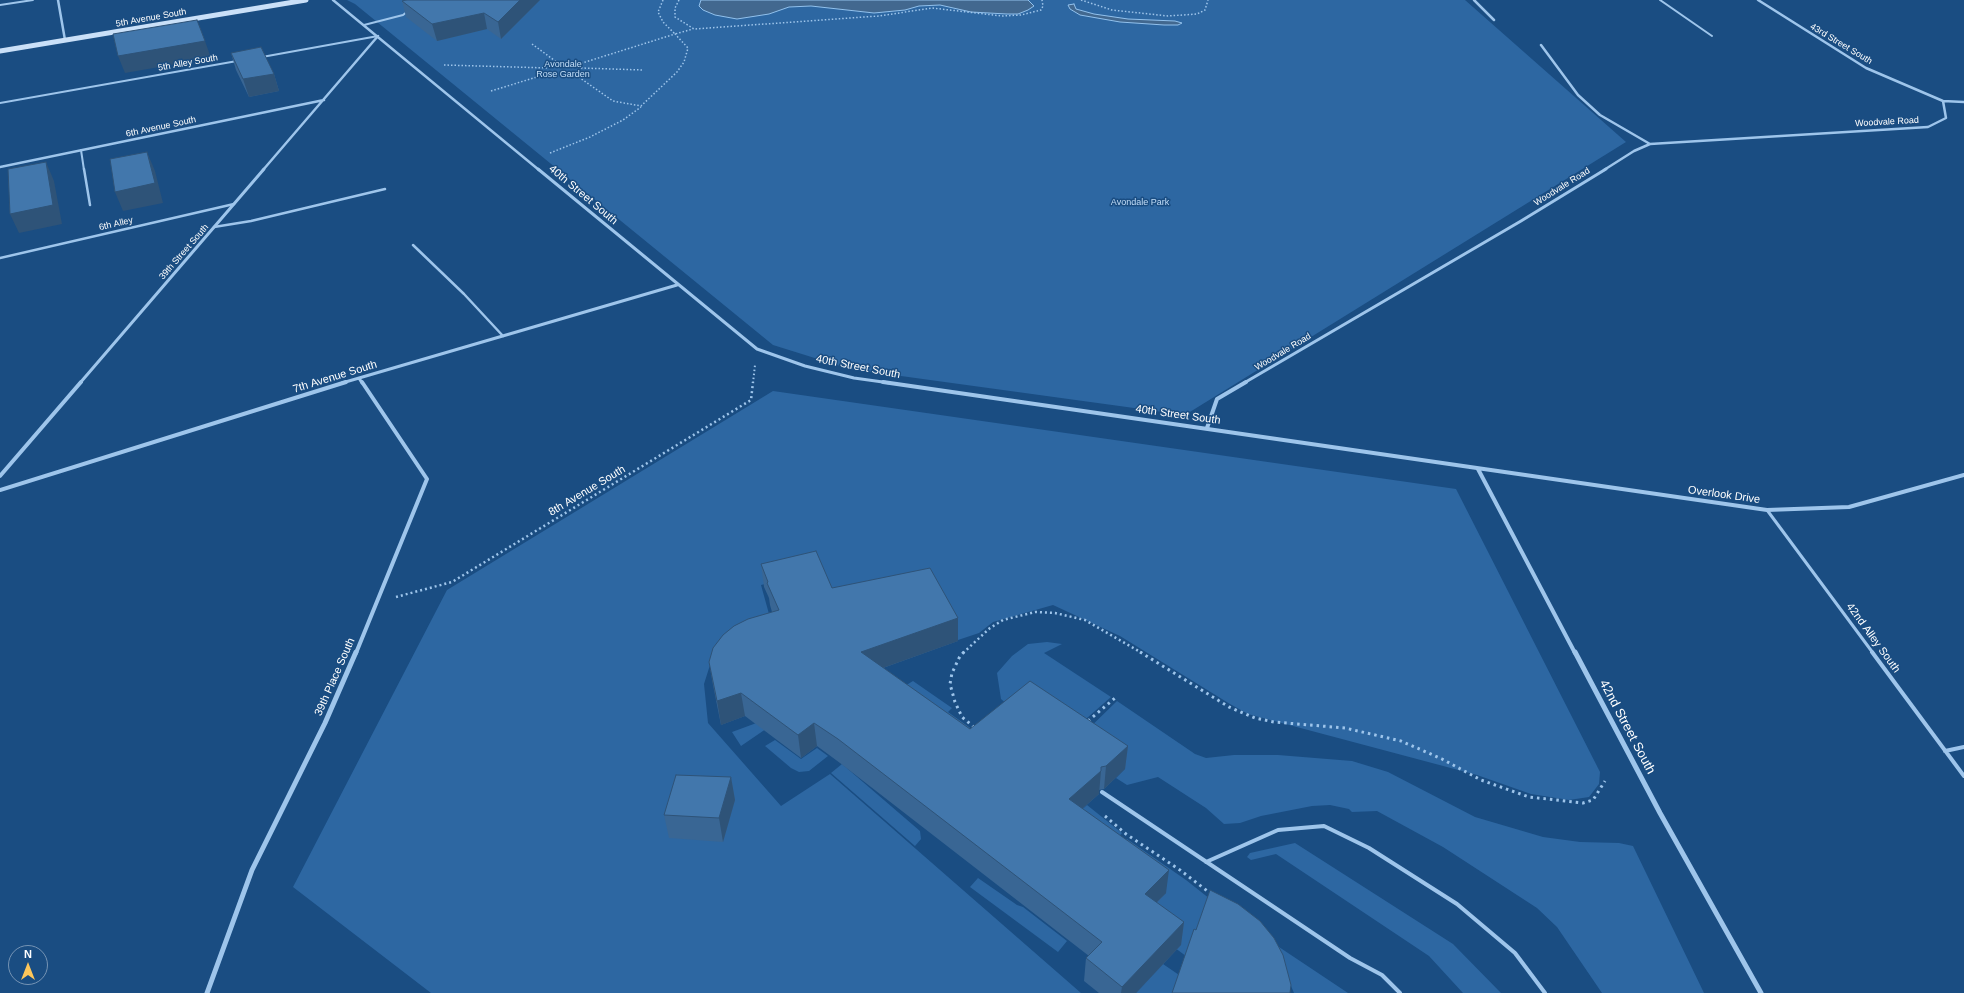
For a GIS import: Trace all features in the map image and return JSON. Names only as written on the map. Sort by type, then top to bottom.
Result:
[{"type":"street","points":[[58,0],[65,40]]},
{"type":"street","name":"5th Avenue South","points":[[0,51],[306,0]]},
{"type":"street","name":"40th Street South","points":[[333,0],[677,285],[757,349],[805,366],[854,378],[1207,428],[1478,469]]},
{"type":"street","points":[[1474,0],[1494,20]]},
{"type":"street","name":"43rd Street South","points":[[1758,0],[1866,68],[1943,101]]},
{"type":"street","name":"39th Street South","points":[[0,476],[378,36]]},
{"type":"street","points":[[1541,45],[1578,96],[1600,115],[1650,144]]},
{"type":"street","name":"6th Avenue South","points":[[0,167],[324,100]]},
{"type":"street","points":[[1943,101],[1964,102]]},
{"type":"street","name":"Woodvale Road","points":[[1207,428],[1217,399],[1521,221],[1634,151],[1650,144],[1928,127],[1946,118],[1943,101]]},
{"type":"street","name":"7th Avenue South","points":[[0,490],[359,378],[677,285]]},
{"type":"street","name":"39th Place South","points":[[208,993],[252,870],[325,722],[378,602],[427,479],[359,378]]},
{"type":"street","name":"Overlook Drive","points":[[1478,469],[1767,510],[1849,507],[1964,475]]},
{"type":"street","name":"42nd Street South","points":[[1478,469],[1660,813],[1761,993]]},
{"type":"lane","points":[[0,5],[33,0]]},
{"type":"lane","points":[[1660,0],[1712,36]]},
{"type":"lane","points":[[364,25],[403,15],[410,9]]},
{"type":"lane","points":[[260,57],[378,36]]},
{"type":"lane","name":"5th Alley South","points":[[0,103],[244,60]]},
{"type":"lane","points":[[81,150],[90,205]]},
{"type":"lane","points":[[214,227],[251,221],[385,189]]},
{"type":"lane","name":"6th Alley","points":[[0,258],[234,204]]},
{"type":"lane","points":[[413,245],[464,294],[503,336]]},
{"type":"lane","name":"42nd Alley South","points":[[1767,510],[1964,776]]},
{"type":"lane","points":[[1945,751],[1964,747]]},
{"type":"lane","points":[[1102,792],[1350,958],[1382,975],[1400,993]]},
{"type":"lane","points":[[1206,862],[1278,830],[1324,826],[1369,848],[1457,904],[1514,953],[1544,993]]},
{"type":"path","points":[[550,153],[596,134],[623,120],[641,106],[677,72],[684,62],[688,48],[663,22],[658,12],[663,0]]},
{"type":"path","points":[[679,0],[675,8],[676,17],[694,29]]},
{"type":"path","points":[[579,64],[694,29],[879,16],[932,8],[996,16],[1021,15],[1041,10],[1043,6],[1042,0]]},
{"type":"path","points":[[1081,0],[1112,10],[1168,16],[1198,14],[1205,10],[1208,0]]},
{"type":"path","points":[[532,44],[558,63]]},
{"type":"path","points":[[444,65],[549,68]]},
{"type":"path","points":[[581,68],[643,70]]},
{"type":"path","points":[[491,91],[550,73]]},
{"type":"path","points":[[573,73],[613,101],[641,106]]},
{"type":"path","name":"8th Avenue South","points":[[378,602],[452,582],[751,400],[757,349]]},
{"type":"path","points":[[977,729],[962,717],[955,702],[950,684],[952,673],[960,656],[990,628],[1003,620],[1035,612],[1055,613],[1085,620],[1112,634],[1229,707],[1255,718],[1274,722],[1345,728],[1401,741],[1442,759],[1481,780],[1529,797],[1583,803],[1592,800],[1605,781]]},
{"type":"path","points":[[1086,722],[1115,698]]},
{"type":"path","points":[[1100,811],[1126,834],[1180,870],[1217,898]]},
{"type":"path","points":[[1122,839],[1126,834]]},
{"type":"green space","name":"Avondale Park","points":[[347,0],[1465,0],[1626,142],[1185,415],[850,369],[773,345],[355,4]]},
{"type":"green space","points":[[773,391],[1456,489],[1600,772],[1599,784],[1589,797],[1569,800],[1531,794],[1477,775],[1248,714],[1120,636],[1053,605],[993,622],[979,633],[958,640],[836,608],[819,570],[761,585],[774,632],[710,665],[704,684],[708,723],[781,806],[830,774],[1081,993],[431,993],[293,887],[447,590]]},
{"type":"green space","points":[[1047,642],[1062,644],[1044,653],[1111,697],[1071,732],[1018,714],[1001,699],[997,673],[1012,656],[1028,644]]},
{"type":"green space","points":[[913,681],[952,708],[948,712],[987,740],[890,695]]},
{"type":"green space","points":[[1117,701],[1195,754],[1206,758],[1234,755],[1278,755],[1352,761],[1388,772],[1475,817],[1543,837],[1580,842],[1619,843],[1633,846],[1704,993],[1602,993],[1557,927],[1537,908],[1443,847],[1377,811],[1352,812],[1349,809],[1330,805],[1312,806],[1261,816],[1240,823],[1224,824],[1206,808],[1158,777],[1127,785],[1116,778],[1125,769],[1079,738]]},
{"type":"green space","points":[[770,718],[779,720],[741,746],[732,732]]},
{"type":"green space","points":[[775,740],[801,759],[817,748],[828,756],[809,771],[799,772],[791,768],[765,746]]},
{"type":"green space","points":[[842,764],[920,831],[921,839],[915,846],[831,773]]},
{"type":"green space","points":[[1087,805],[1122,833],[1106,850],[1077,814]]},
{"type":"green space","points":[[1127,839],[1186,880],[1224,910],[1190,959],[1171,945],[1142,917],[1166,893],[1113,855]]},
{"type":"green space","points":[[1295,843],[1453,944],[1501,993],[1463,993],[1429,956],[1276,854],[1251,860],[1247,857],[1250,853]]},
{"type":"green space","points":[[978,878],[1017,905],[1023,907],[1067,941],[1058,952],[970,887]]},
{"type":"green space","points":[[1258,933],[1348,993],[1294,993],[1286,974]]},
{"type":"green space","points":[[1163,964],[1182,977],[1177,993],[1136,993]]},
{"type":"shaded area","points":[[701,0],[1028,0],[1034,6],[1018,14],[1007,14],[971,12],[940,5],[919,6],[905,10],[874,13],[811,6],[789,7],[769,14],[737,19],[715,15],[703,10],[699,6]]},
{"type":"shaded area","points":[[1074,4],[1076,9],[1094,14],[1128,19],[1175,21],[1182,23],[1178,25],[1164,25],[1120,22],[1080,15],[1070,9],[1068,5]]},
{"type":"building","points":[[520,0],[498,22],[484,13],[432,24],[402,1]]},
{"type":"building","points":[[197,20],[205,41],[118,56],[113,34]]},
{"type":"building","points":[[261,47],[274,74],[243,79],[231,53]]},
{"type":"building","points":[[147,152],[155,183],[115,192],[110,159]]},
{"type":"building","points":[[46,162],[53,205],[10,214],[8,169]]},
{"type":"building","points":[[816,551],[832,588],[930,568],[958,618],[861,652],[970,729],[1030,681],[1128,746],[1106,766],[1101,767],[1101,771],[1069,799],[1169,870],[1145,894],[1184,922],[1122,987],[1086,958],[1102,942],[838,739],[814,723],[798,735],[741,693],[717,701],[709,662],[713,648],[723,635],[734,626],[748,619],[779,610],[767,583],[768,582],[761,564]]},
{"type":"building","points":[[676,775],[731,777],[719,818],[664,815]]},
{"type":"building","points":[[1210,890],[1238,904],[1260,921],[1274,938],[1283,955],[1291,985],[1290,993],[1172,993],[1194,929],[1196,930]]},
{"type":"park label","name":"Avondale Rose Garden","points":[[563,70]]}]
